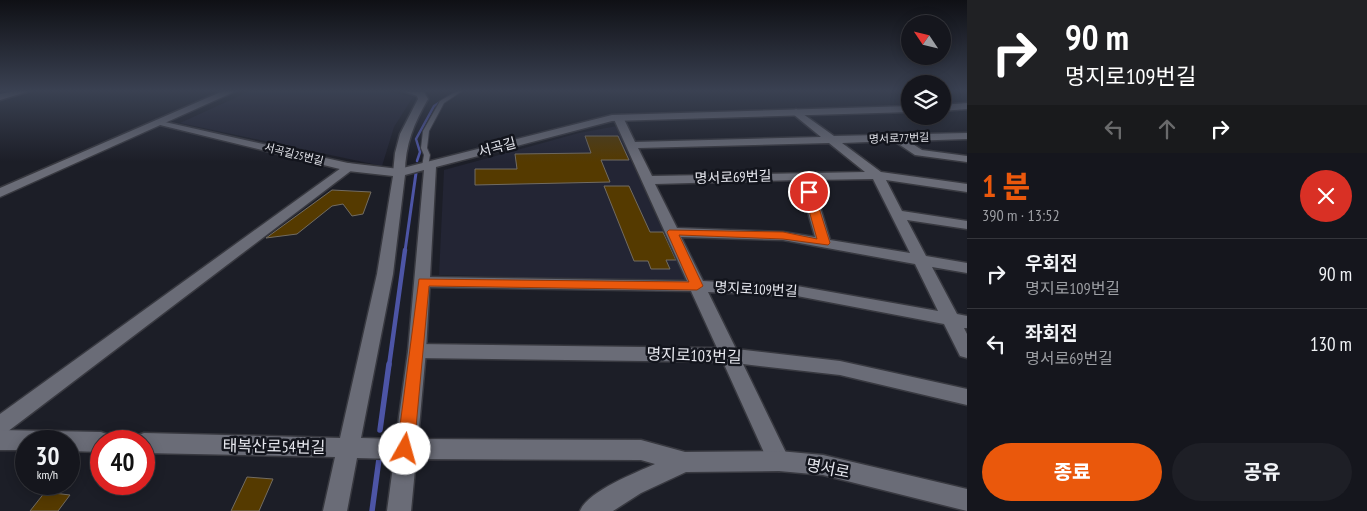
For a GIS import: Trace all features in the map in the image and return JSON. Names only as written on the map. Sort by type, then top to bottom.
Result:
[{"type":"street","points":[[0,193],[176,115]]},
{"type":"street","points":[[335,511],[385,274],[399,173],[399,160],[406,129],[414,115]]},
{"type":"street","name":"서곡길","points":[[427,166],[618,117],[695,115]]},
{"type":"street","name":"명서로77번길","points":[[800,115],[877,175],[967,351]]},
{"type":"street","points":[[618,117],[633,145],[779,461]]},
{"type":"street","name":"서곡길25번길","points":[[160,122],[348,168],[399,173],[427,166]]},
{"type":"street","name":"명서로77번길","points":[[831,140],[967,136]]},
{"type":"street","points":[[896,138],[919,153],[967,159]]},
{"type":"street","points":[[633,145],[831,140]]},
{"type":"street","points":[[399,511],[423,282],[427,166]]},
{"type":"street","points":[[0,426],[348,168]]},
{"type":"street","points":[[804,175],[824,243]]},
{"type":"street","name":"명서로69번길","points":[[649,180],[804,175],[877,175]]},
{"type":"street","name":"명서로77번길","points":[[877,175],[967,188]]},
{"type":"street","points":[[896,214],[967,225]]},
{"type":"street","points":[[672,232],[783,236],[967,268]]},
{"type":"street","name":"명지로109번길","points":[[423,282],[697,286],[797,291],[967,322]]},
{"type":"street","name":"명지로103번길","points":[[417,351],[730,355],[840,368],[967,397]]},
{"type":"street","points":[[0,440],[15,440]]},
{"type":"street","name":"태복산로54번길","points":[[155,443],[405,449]]},
{"type":"street","name":"명서로","points":[[405,449],[641,450],[686,462],[779,461],[823,465],[967,501]]},
{"type":"street","name":"명서로","points":[[592,511],[633,485],[686,462]]},
{"type":"lane","points":[[427,166],[427,155],[424,148],[426,131],[435,115]]},
{"type":"shaded area","points":[[198,115],[402,115],[394,127],[382,166],[180,123]]},
{"type":"shaded area","points":[[617,126],[687,281],[439,275],[444,170],[579,133]]},
{"type":"building","points":[[585,136],[618,136],[629,160],[601,160],[610,182],[475,185],[475,169],[517,169],[515,154],[591,153]]},
{"type":"building","points":[[604,186],[629,186],[650,232],[663,232],[676,260],[666,260],[670,269],[651,269],[648,261],[634,261]]},
{"type":"building","points":[[332,190],[371,192],[363,214],[352,216],[343,204],[332,206],[297,234],[266,238]]},
{"type":"building","points":[[247,477],[273,479],[259,511],[231,511]]},
{"type":"building","points":[[43,495],[70,495],[58,511],[30,511]]},
{"type":"waterway","points":[[417,161],[420,152],[416,139],[429,115]]},
{"type":"waterway","points":[[405,251],[416,173]]},
{"type":"waterway","points":[[389,366],[405,250]]},
{"type":"waterway","points":[[380,430],[389,364]]},
{"type":"waterway","points":[[372,511],[379,459]]},
{"type":"route","points":[[405,449],[423,282],[697,286],[672,232],[783,236],[824,243],[809,192]]}]
